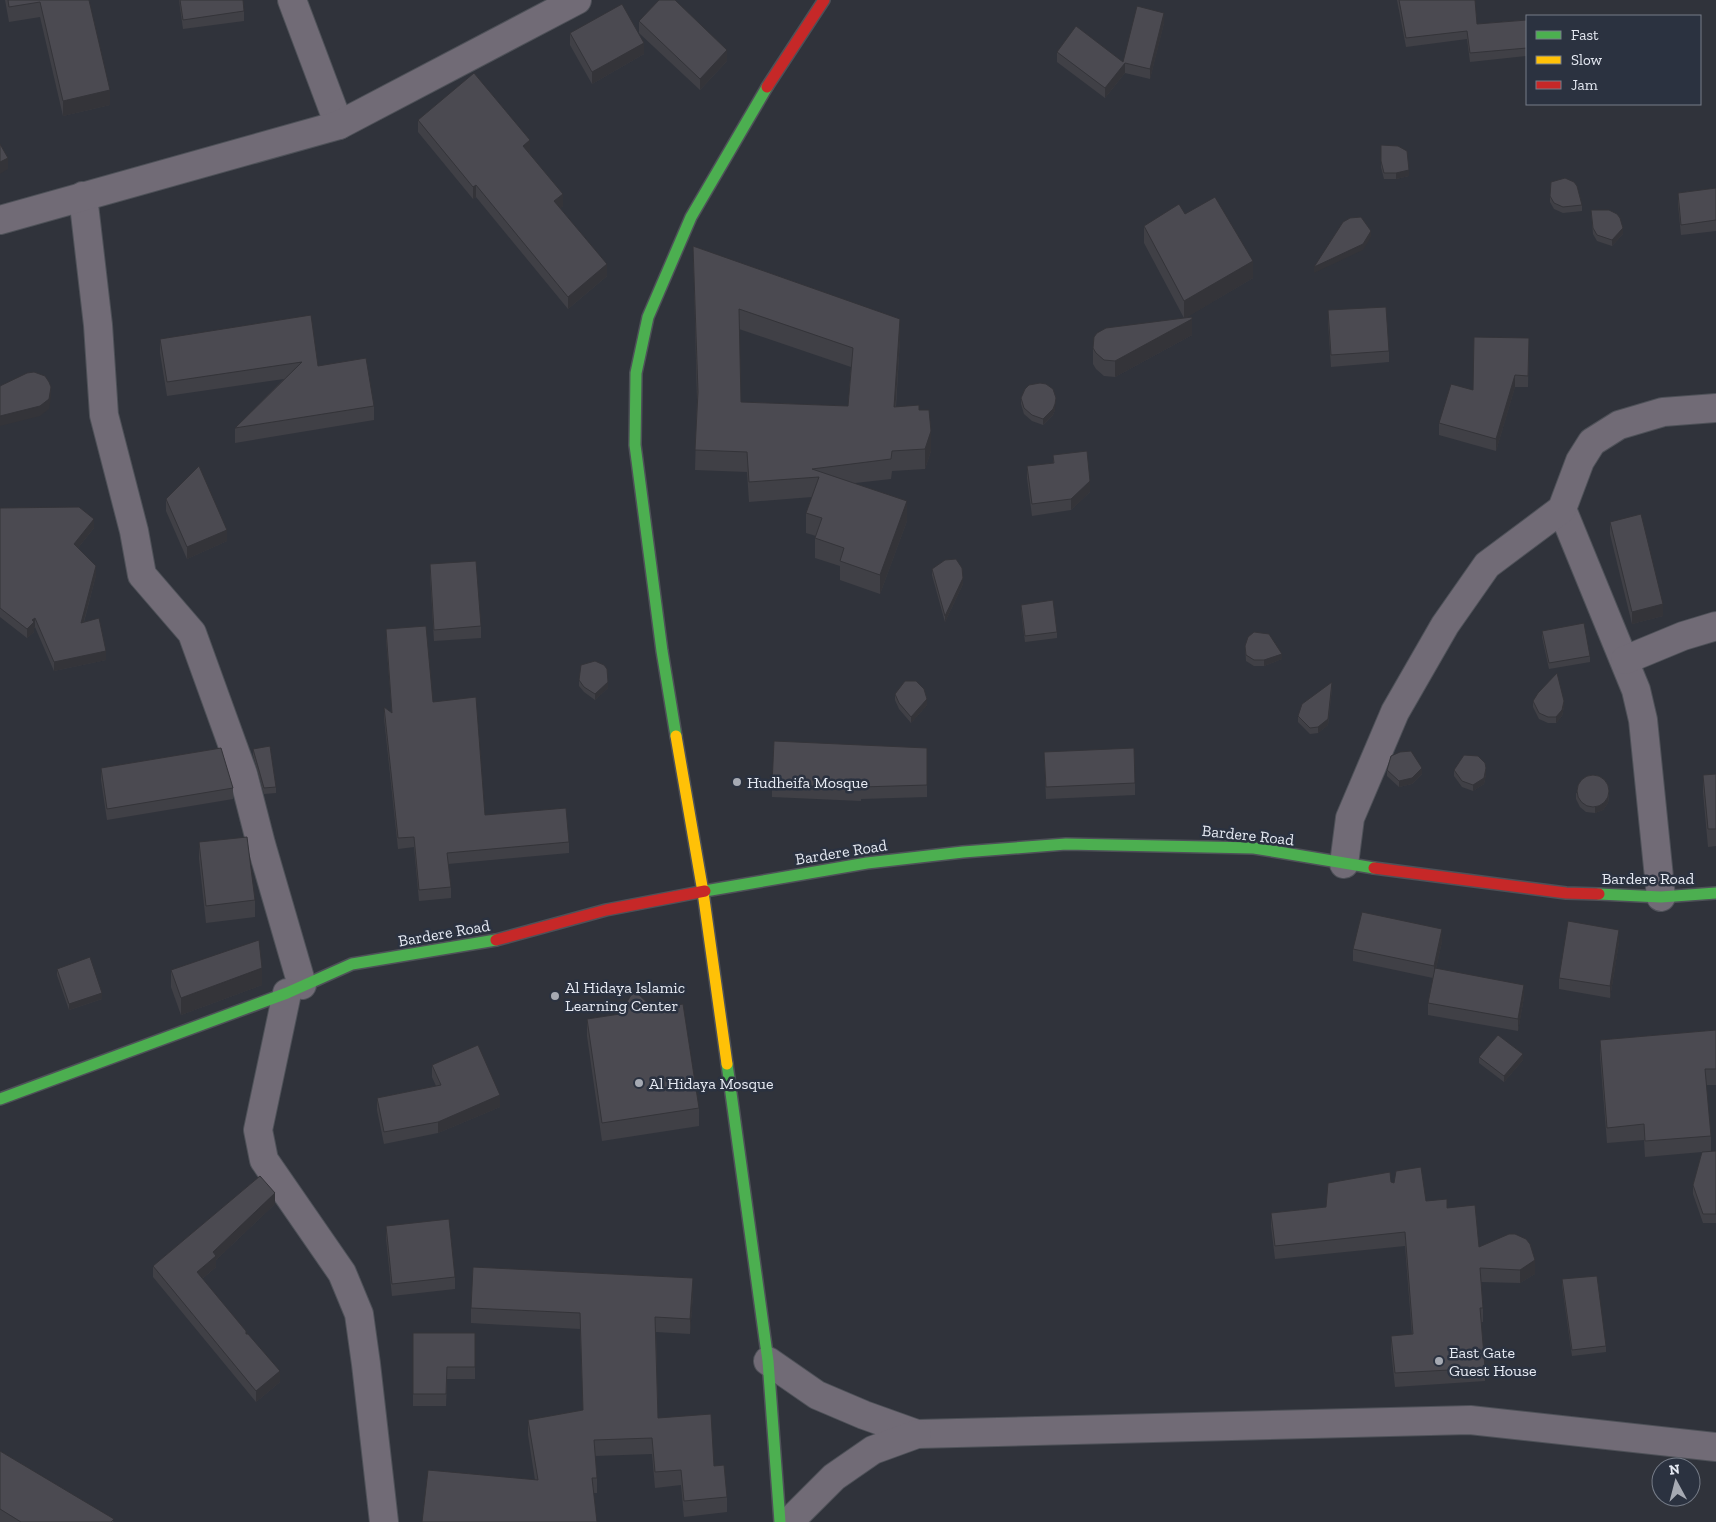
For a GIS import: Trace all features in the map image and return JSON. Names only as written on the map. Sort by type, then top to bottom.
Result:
[{"type":"street","points":[[292,0],[339,125]]},
{"type":"street","points":[[0,220],[339,125],[577,0]]},
{"type":"street","points":[[780,1522],[768,1361],[703,892],[662,652],[635,445],[636,373],[648,317],[691,217],[754,107],[824,0]]},
{"type":"street","points":[[83,196],[98,325],[104,415],[134,531],[142,575],[192,633],[243,774],[295,989],[258,1130],[264,1160],[342,1273],[359,1314],[384,1522]]},
{"type":"street","points":[[1344,864],[1350,818],[1395,712],[1445,625],[1488,565],[1562,509],[1580,461],[1592,442],[1619,425],[1663,412],[1716,408]]},
{"type":"street","points":[[1562,509],[1636,690],[1643,720],[1661,897]]},
{"type":"street","points":[[1625,660],[1683,636],[1716,626]]},
{"type":"street","name":"Bardere Road","points":[[0,1099],[295,989],[352,964],[490,942],[606,910],[867,863],[963,852],[1066,844],[1254,848],[1344,864],[1566,893],[1661,897],[1716,893]]},
{"type":"street","points":[[768,1361],[817,1395],[864,1415],[917,1434]]},
{"type":"street","points":[[789,1522],[834,1476],[874,1450],[917,1434],[1470,1420],[1716,1447]]},
{"type":"building","points":[[8,0],[89,0],[110,90],[63,101],[40,2],[9,7]]},
{"type":"building","points":[[180,0],[243,0],[244,11],[183,20]]},
{"type":"building","points":[[659,0],[675,0],[727,50],[700,79],[639,21]]},
{"type":"building","points":[[1399,0],[1475,0],[1477,24],[1526,20],[1526,48],[1470,53],[1467,31],[1406,38]]},
{"type":"building","points":[[622,4],[644,43],[592,72],[570,33]]},
{"type":"building","points":[[1137,6],[1164,13],[1150,69],[1125,63],[1105,88],[1057,52],[1076,26],[1123,62]]},
{"type":"building","points":[[474,73],[530,140],[523,146],[563,194],[554,201],[607,264],[568,297],[476,185],[473,187],[418,120]]},
{"type":"building","points":[[0,144],[8,158],[0,162]]},
{"type":"building","points":[[1381,145],[1398,146],[1407,151],[1409,170],[1384,173],[1381,161]]},
{"type":"building","points":[[1565,178],[1574,182],[1577,186],[1582,205],[1563,207],[1554,203],[1550,196],[1551,182]]},
{"type":"building","points":[[1716,188],[1716,220],[1681,225],[1678,193]]},
{"type":"building","points":[[1215,197],[1253,261],[1184,301],[1144,226],[1179,204],[1185,214]]},
{"type":"building","points":[[1591,210],[1609,210],[1617,214],[1623,228],[1612,240],[1597,235],[1593,228]]},
{"type":"building","points":[[1361,217],[1371,231],[1363,244],[1314,267],[1343,222],[1350,218]]},
{"type":"building","points":[[693,246],[900,319],[894,407],[919,405],[919,410],[929,410],[931,431],[925,449],[892,451],[891,459],[812,469],[907,501],[880,575],[840,561],[844,548],[815,538],[822,518],[806,513],[819,477],[749,482],[747,452],[695,450],[698,392]],"holes":[[[739,309],[853,348],[848,406],[741,402]]]},
{"type":"building","points":[[1386,307],[1389,351],[1331,355],[1328,310]]},
{"type":"building","points":[[311,315],[318,366],[366,358],[374,406],[235,428],[302,362],[167,382],[160,339]]},
{"type":"building","points":[[1192,317],[1192,319],[1115,361],[1104,360],[1093,348],[1094,337],[1106,328]]},
{"type":"building","points":[[1474,337],[1529,338],[1528,376],[1515,375],[1496,439],[1439,423],[1451,384],[1473,390]]},
{"type":"building","points":[[34,372],[45,376],[49,382],[51,387],[49,399],[40,406],[0,416],[0,386],[27,373]]},
{"type":"building","points":[[1046,384],[1053,389],[1056,398],[1053,409],[1043,419],[1032,415],[1024,408],[1021,398],[1029,385]]},
{"type":"building","points":[[1087,451],[1090,481],[1071,499],[1032,504],[1027,466],[1054,463],[1053,455]]},
{"type":"building","points":[[199,466],[227,530],[187,547],[166,499]]},
{"type":"building","points":[[79,507],[94,519],[74,544],[96,566],[81,623],[99,618],[106,651],[54,662],[35,618],[32,620],[34,622],[27,629],[0,608],[0,508]]},
{"type":"building","points":[[1641,514],[1663,604],[1632,612],[1610,522]]},
{"type":"building","points":[[956,559],[962,568],[963,578],[945,616],[932,569],[945,560]]},
{"type":"building","points":[[476,561],[481,626],[434,630],[430,564]]},
{"type":"building","points":[[1053,600],[1057,632],[1025,636],[1021,605]]},
{"type":"building","points":[[1584,623],[1590,656],[1549,663],[1542,631]]},
{"type":"building","points":[[426,626],[433,702],[476,697],[485,815],[566,808],[569,842],[447,853],[451,887],[419,890],[414,837],[398,838],[384,707],[392,713],[386,629]]},
{"type":"building","points":[[1254,632],[1269,634],[1282,654],[1264,660],[1254,660],[1246,655],[1245,646],[1248,637]]},
{"type":"building","points":[[595,661],[604,665],[607,669],[608,682],[595,694],[584,687],[579,680],[581,665]]},
{"type":"building","points":[[1557,673],[1564,701],[1562,710],[1556,717],[1548,717],[1539,713],[1533,701]]},
{"type":"building","points":[[905,681],[916,681],[924,689],[927,699],[911,717],[899,703],[895,694]]},
{"type":"building","points":[[1332,682],[1328,719],[1318,727],[1310,728],[1298,716],[1302,704]]},
{"type":"building","points":[[774,741],[927,748],[927,785],[861,787],[861,789],[772,785]]},
{"type":"building","points":[[270,746],[276,787],[264,788],[253,749]]},
{"type":"building","points":[[221,748],[233,788],[107,809],[101,768]]},
{"type":"building","points":[[1134,748],[1135,783],[1046,787],[1044,752]]},
{"type":"building","points":[[1411,751],[1422,768],[1412,778],[1399,781],[1387,770],[1391,756],[1400,752]]},
{"type":"building","points":[[1464,755],[1478,756],[1485,763],[1484,778],[1473,785],[1462,781],[1454,770]]},
{"type":"building","points":[[1716,774],[1716,829],[1708,829],[1703,775]]},
{"type":"building","points":[[1593,775],[1599,776],[1604,780],[1608,785],[1608,797],[1604,802],[1599,806],[1593,807],[1587,806],[1582,802],[1578,797],[1577,791],[1578,785],[1582,780],[1587,776]]},
{"type":"building","points":[[247,837],[255,900],[206,906],[199,842]]},
{"type":"building","points":[[1362,912],[1442,929],[1434,966],[1353,949]]},
{"type":"building","points":[[1568,921],[1619,930],[1610,986],[1559,978]]},
{"type":"building","points":[[259,940],[262,968],[181,998],[171,970]]},
{"type":"building","points":[[90,957],[102,993],[69,1004],[57,969]]},
{"type":"building","points":[[1435,968],[1524,985],[1518,1019],[1428,1003]]},
{"type":"building","points":[[634,990],[654,1009],[683,1004],[699,1108],[602,1123],[587,1019],[620,1014]]},
{"type":"building","points":[[1716,1030],[1716,1069],[1705,1069],[1711,1136],[1645,1141],[1644,1124],[1607,1128],[1600,1040]]},
{"type":"building","points":[[1498,1035],[1523,1054],[1504,1076],[1479,1057]]},
{"type":"building","points":[[478,1045],[500,1095],[438,1122],[384,1132],[377,1098],[441,1085],[432,1065]]},
{"type":"building","points":[[1716,1151],[1716,1214],[1703,1214],[1693,1185],[1702,1152]]},
{"type":"building","points":[[1421,1167],[1426,1201],[1447,1199],[1447,1208],[1475,1205],[1479,1247],[1509,1234],[1515,1234],[1526,1239],[1530,1244],[1535,1260],[1520,1270],[1480,1268],[1483,1308],[1480,1308],[1485,1368],[1395,1373],[1391,1336],[1413,1334],[1405,1232],[1275,1246],[1271,1213],[1326,1207],[1328,1183],[1390,1172],[1391,1182],[1394,1183],[1396,1171]]},
{"type":"building","points":[[260,1176],[275,1193],[213,1252],[216,1256],[197,1272],[246,1331],[246,1334],[280,1371],[256,1391],[153,1266]]},
{"type":"building","points":[[449,1219],[455,1277],[392,1284],[386,1226]]},
{"type":"building","points":[[473,1267],[693,1278],[690,1319],[655,1317],[658,1418],[711,1414],[714,1466],[724,1465],[727,1497],[684,1501],[681,1470],[655,1472],[652,1438],[594,1440],[597,1478],[592,1478],[597,1522],[422,1522],[428,1470],[538,1480],[528,1420],[583,1410],[580,1313],[471,1308]]},
{"type":"building","points":[[1597,1276],[1606,1346],[1572,1350],[1562,1279]]},
{"type":"building","points":[[413,1333],[475,1333],[475,1367],[447,1367],[446,1394],[413,1394]]},
{"type":"building","points":[[0,1451],[114,1519],[111,1522],[21,1522],[0,1509]]},
{"type":"traffic: fast","points":[[676,736],[662,651],[635,445],[636,373],[648,317],[691,217],[767,87]]},
{"type":"traffic: fast","points":[[705,891],[867,863],[963,852],[1066,844],[1254,848],[1374,868]]},
{"type":"traffic: fast","points":[[1599,894],[1661,897],[1716,893]]},
{"type":"traffic: fast","points":[[0,1099],[287,993],[352,964],[496,940]]},
{"type":"traffic: fast","points":[[727,1064],[768,1361],[780,1522]]},
{"type":"traffic: slow","points":[[676,736],[703,892],[727,1064]]},
{"type":"traffic: jam","points":[[767,87],[824,0]]},
{"type":"traffic: jam","points":[[1374,868],[1566,893],[1599,894]]},
{"type":"traffic: jam","points":[[496,940],[606,910],[705,891]]},
{"type":"place","name":"Hudheifa Mosque","points":[[737,782]]},
{"type":"place","name":"Al Hidaya Islamic Learning Center","points":[[555,996]]},
{"type":"place","name":"Al Hidaya Mosque","points":[[639,1083]]},
{"type":"place","name":"East Gate Guest House","points":[[1439,1361]]}]
